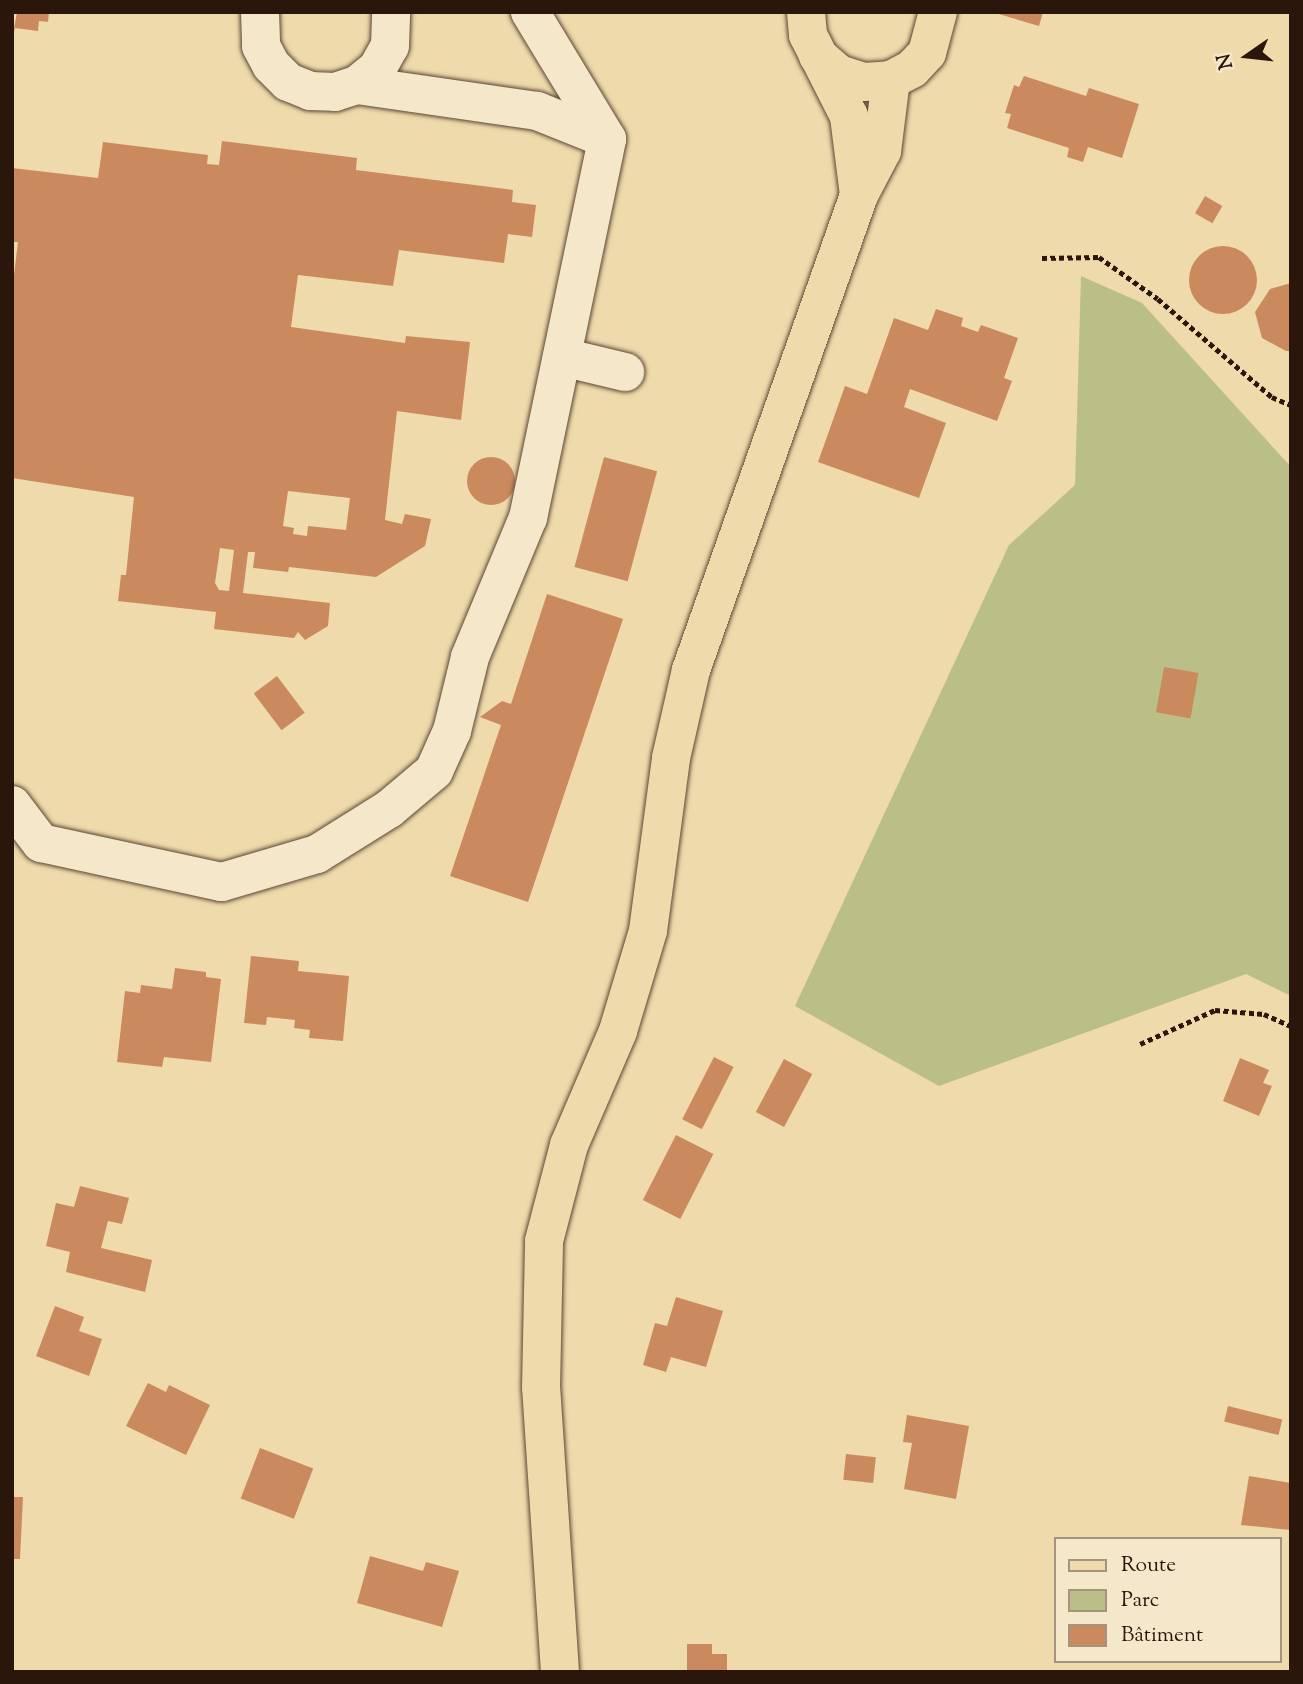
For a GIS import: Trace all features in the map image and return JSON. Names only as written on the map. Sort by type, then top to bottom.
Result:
[{"type":"main road","points":[[806,12],[808,35],[849,116],[859,195]]},
{"type":"main road","points":[[818,56],[839,74],[864,82],[891,80],[912,69],[927,53],[938,12]]},
{"type":"main road","points":[[560,1672],[541,1388],[544,1241],[569,1145],[618,1031],[648,931],[671,758],[691,670],[859,195],[882,151],[891,80]]},
{"type":"lane","points":[[260,12],[261,46],[271,65],[288,82],[310,91],[335,92],[357,85],[377,69],[390,46],[391,12]]},
{"type":"lane","points":[[12,805],[41,843],[222,882],[317,854],[389,809],[434,771],[445,753],[470,657],[528,519],[607,139],[530,12]]},
{"type":"lane","points":[[357,85],[537,111],[607,139]]},
{"type":"lane","points":[[562,357],[625,372]]},
{"type":"path","points":[[1042,258],[1099,257],[1158,299],[1272,397],[1291,405]]},
{"type":"path","points":[[1140,1044],[1215,1010],[1264,1014],[1291,1026]]},
{"type":"green space","points":[[1081,276],[1142,303],[1291,467],[1291,996],[1246,974],[939,1086],[795,1006],[1009,545],[1075,485]]},
{"type":"building","points":[[17,12],[49,12],[48,22],[39,21],[38,31],[15,28],[12,40]]},
{"type":"building","points":[[992,12],[1043,12],[1039,26]]},
{"type":"building","points":[[1024,76],[1086,96],[1089,88],[1139,104],[1122,158],[1088,147],[1083,162],[1067,157],[1069,148],[1007,128],[1011,114],[1005,113],[1014,85],[1019,87]]},
{"type":"building","points":[[222,141],[357,158],[356,170],[513,190],[512,202],[536,205],[532,237],[508,234],[504,263],[399,250],[393,286],[298,275],[291,327],[405,343],[406,336],[470,342],[461,420],[397,411],[385,520],[402,524],[405,514],[431,519],[425,546],[376,577],[289,567],[288,572],[253,568],[255,552],[248,552],[243,593],[330,603],[328,626],[305,640],[298,632],[294,638],[214,629],[216,612],[118,601],[121,575],[126,575],[134,497],[12,478],[12,291],[18,242],[12,242],[12,168],[98,178],[103,142],[208,155],[207,164],[219,165]],"holes":[[[288,491],[350,498],[346,530],[308,526],[307,536],[293,534],[294,528],[283,526]],[[220,548],[234,550],[229,591],[219,590],[215,583]]]},
{"type":"building","points":[[1205,196],[1222,206],[1212,223],[1195,213]]},
{"type":"building","points":[[1223,246],[1236,248],[1247,256],[1255,267],[1255,293],[1247,304],[1236,312],[1223,314],[1210,312],[1199,304],[1191,293],[1189,280],[1191,267],[1199,256],[1210,248]]},
{"type":"building","points":[[1291,283],[1291,351],[1286,351],[1262,338],[1255,312],[1270,289]]},
{"type":"building","points":[[936,309],[963,318],[961,326],[978,332],[981,325],[1018,338],[1004,378],[1012,381],[997,421],[910,389],[904,407],[946,423],[919,498],[818,462],[845,386],[867,394],[894,318],[928,330]]},
{"type":"building","points":[[491,457],[508,464],[515,481],[508,498],[491,505],[474,498],[467,481],[474,464]]},
{"type":"building","points":[[604,457],[657,471],[628,581],[574,567]]},
{"type":"building","points":[[547,594],[623,619],[528,902],[450,876],[501,725],[480,717],[502,701],[511,704]]},
{"type":"building","points":[[1164,667],[1198,673],[1190,718],[1156,712]]},
{"type":"building","points":[[277,676],[305,713],[282,730],[254,693]]},
{"type":"building","points":[[251,956],[299,961],[298,971],[349,976],[343,1041],[309,1038],[310,1030],[294,1028],[295,1020],[267,1017],[266,1025],[244,1023]]},
{"type":"building","points":[[175,968],[206,972],[206,977],[221,979],[211,1062],[164,1057],[162,1067],[117,1062],[125,991],[140,993],[141,985],[172,989]]},
{"type":"building","points":[[714,1057],[734,1067],[702,1129],[682,1119]]},
{"type":"building","points":[[1240,1058],[1269,1070],[1263,1083],[1272,1086],[1259,1116],[1223,1101]]},
{"type":"building","points":[[784,1059],[812,1074],[784,1127],[756,1112]]},
{"type":"building","points":[[676,1135],[713,1154],[680,1219],[643,1200]]},
{"type":"building","points":[[80,1186],[129,1198],[122,1224],[108,1221],[101,1248],[152,1260],[145,1292],[66,1272],[70,1252],[46,1246],[56,1203],[74,1207]]},
{"type":"building","points":[[676,1297],[723,1311],[706,1367],[671,1357],[666,1372],[643,1365],[655,1323],[667,1326]]},
{"type":"building","points":[[55,1306],[84,1317],[79,1331],[102,1339],[89,1376],[36,1356]]},
{"type":"building","points":[[148,1383],[166,1392],[169,1385],[210,1405],[186,1455],[126,1426]]},
{"type":"building","points":[[1228,1406],[1282,1420],[1278,1435],[1224,1422]]},
{"type":"building","points":[[907,1415],[969,1426],[956,1499],[904,1489],[912,1443],[903,1442]]},
{"type":"building","points":[[260,1448],[313,1468],[294,1519],[241,1498]]},
{"type":"building","points":[[846,1454],[876,1457],[873,1483],[843,1480]]},
{"type":"building","points":[[1249,1476],[1291,1483],[1291,1530],[1241,1525]]},
{"type":"building","points":[[12,1497],[23,1497],[20,1559],[12,1559]]},
{"type":"building","points":[[370,1556],[423,1571],[426,1562],[459,1571],[442,1627],[357,1603]]},
{"type":"building","points":[[687,1644],[712,1644],[712,1654],[727,1654],[727,1672],[687,1672]]}]
